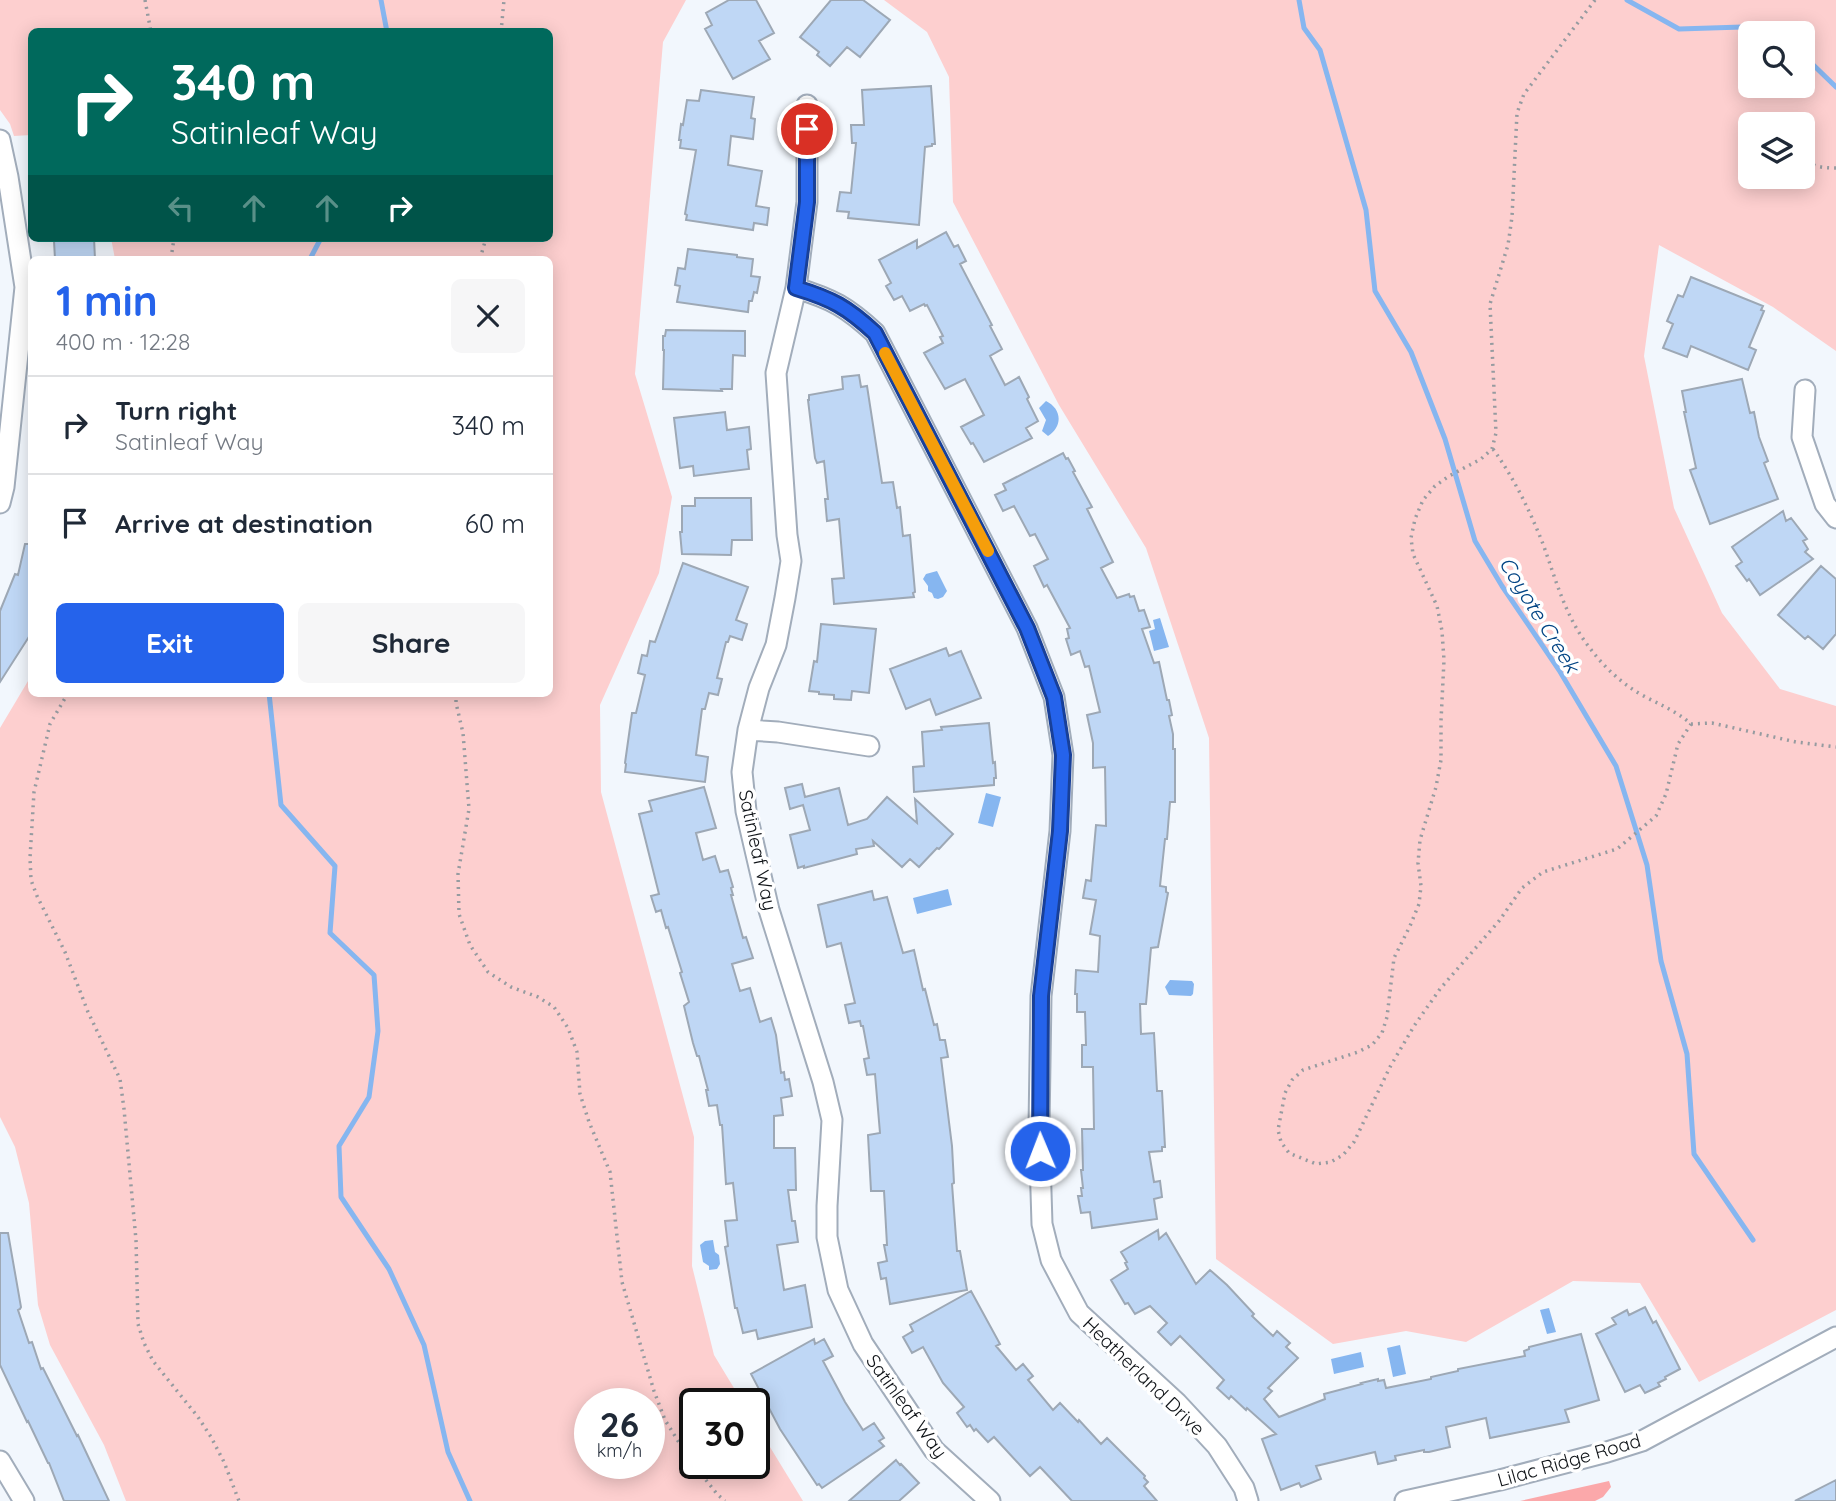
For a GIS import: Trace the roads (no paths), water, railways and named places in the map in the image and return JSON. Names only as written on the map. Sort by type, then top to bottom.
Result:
[{"type":"street","name":"Satinleaf Way","points":[[807,105],[807,202],[796,288],[776,373],[787,535],[792,561],[776,645],[748,730],[743,772],[746,811],[769,910],[832,1120],[827,1237],[838,1290],[863,1345],[934,1450],[990,1501]]},
{"type":"street","points":[[0,141],[25,287],[19,360],[0,503]]},
{"type":"street","name":"Heatherland Drive","points":[[796,288],[832,300],[855,314],[875,333],[1021,617],[1054,697],[1063,755],[1060,831],[1041,996],[1039,1127],[1042,1224],[1051,1260],[1079,1313],[1177,1403],[1217,1446],[1244,1488],[1248,1501]]},
{"type":"street","points":[[1805,390],[1802,437],[1825,504],[1836,518]]},
{"type":"street","points":[[748,730],[869,746]]},
{"type":"street","name":"Lilac Ridge Road","points":[[1405,1501],[1500,1480],[1642,1441],[1836,1337]]},
{"type":"street","points":[[0,1461],[24,1501]]},
{"type":"water","points":[[1046,401],[1055,408],[1059,418],[1053,432],[1048,436],[1042,431],[1046,420],[1039,408]]},
{"type":"water","points":[[937,571],[947,591],[938,599],[928,591],[923,579],[926,574]]},
{"type":"water","points":[[1160,618],[1169,647],[1154,651],[1149,631],[1155,629],[1153,620]]},
{"type":"water","points":[[986,793],[1001,797],[993,827],[978,823]]},
{"type":"water","points":[[948,889],[952,905],[917,914],[913,898]]},
{"type":"water","points":[[1170,980],[1192,981],[1193,994],[1169,995],[1165,987]]},
{"type":"water","points":[[713,1240],[720,1264],[717,1269],[709,1270],[709,1266],[703,1262],[700,1245]]},
{"type":"water","points":[[1549,1308],[1556,1332],[1547,1334],[1540,1310]]},
{"type":"water","points":[[1400,1345],[1406,1374],[1393,1377],[1387,1348]]},
{"type":"water","points":[[1361,1352],[1364,1367],[1334,1374],[1331,1359]]},
{"type":"waterway","points":[[381,0],[386,28]]},
{"type":"waterway","name":"Coyote Creek","points":[[1299,0],[1304,28],[1320,50],[1366,210],[1375,291],[1411,352],[1445,439],[1475,541],[1559,670],[1616,766],[1647,865],[1661,961],[1687,1054],[1694,1154],[1753,1240]]},
{"type":"waterway","points":[[1627,0],[1679,29],[1738,27]]},
{"type":"waterway","points":[[1815,67],[1836,87]]},
{"type":"waterway","points":[[312,256],[319,242]]},
{"type":"waterway","points":[[269,697],[281,805],[335,866],[330,933],[374,975],[378,1031],[369,1097],[339,1146],[341,1197],[389,1269],[424,1345],[448,1452],[470,1501]]}]
